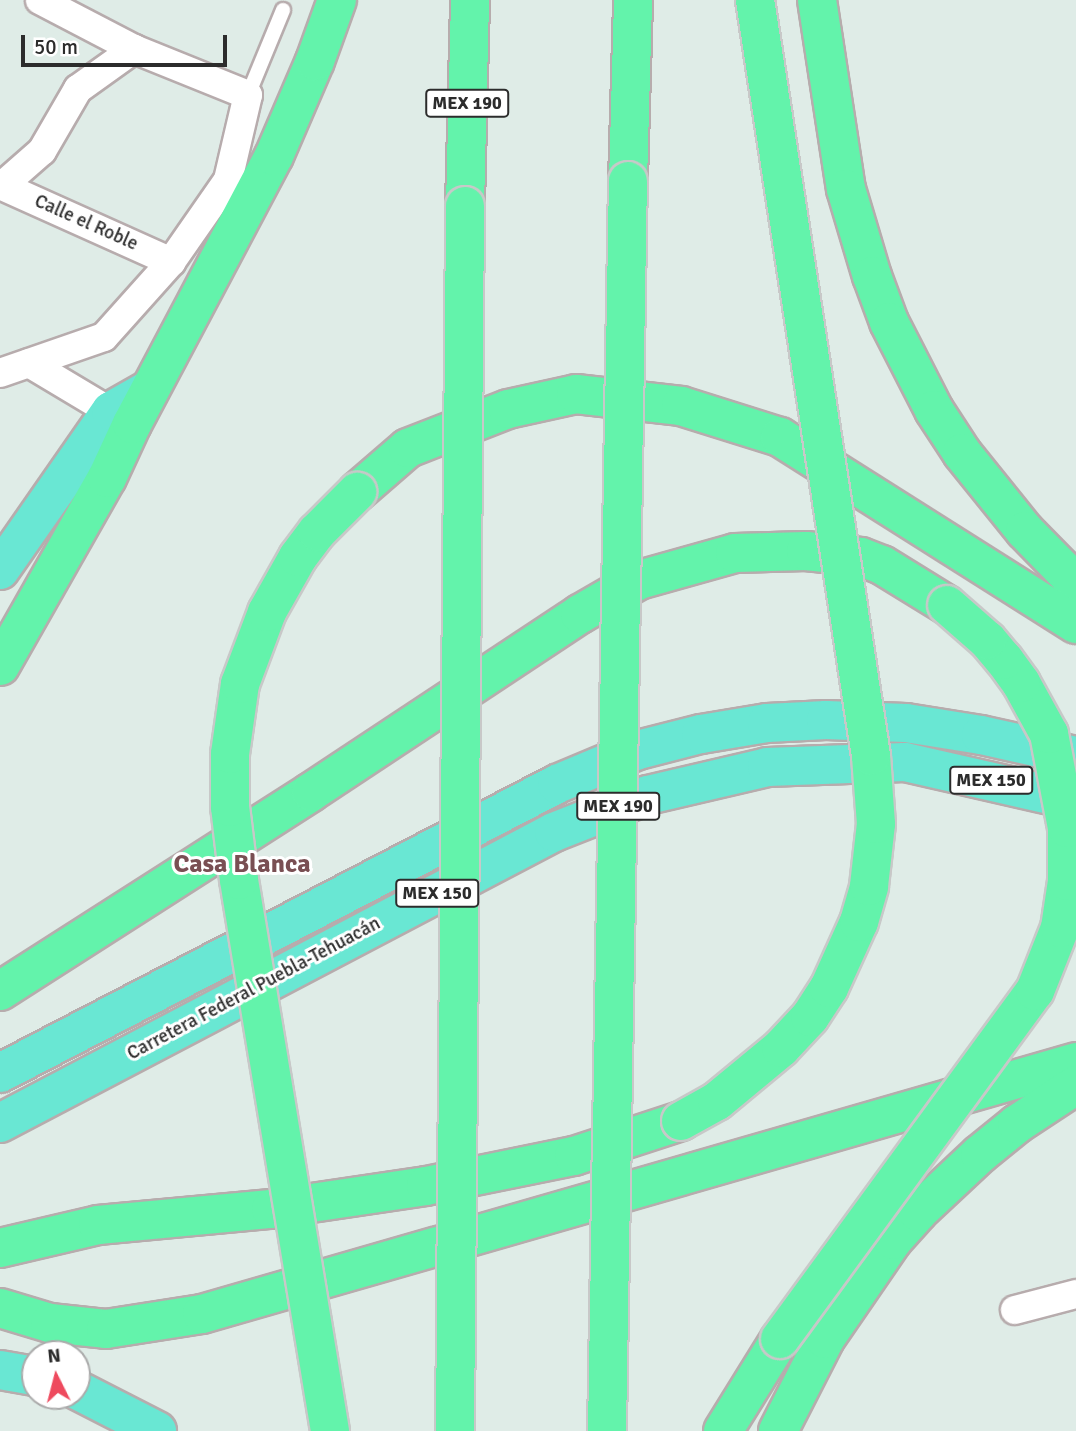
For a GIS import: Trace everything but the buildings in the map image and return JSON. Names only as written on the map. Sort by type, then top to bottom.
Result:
[{"type":"highway","points":[[0,666],[107,478],[121,418],[150,389],[274,156],[315,61],[337,0]]},
{"type":"highway","name":"MEX 190","points":[[455,1431],[465,206],[470,0]]},
{"type":"highway","name":"MEX 190","points":[[607,1431],[633,0]]},
{"type":"highway","points":[[0,1248],[98,1225],[271,1209],[426,1186],[574,1156],[681,1121],[717,1101],[782,1048],[810,1017],[829,988],[859,922],[869,886],[876,824],[871,757],[755,0]]},
{"type":"highway","points":[[817,0],[846,189],[889,322],[934,410],[962,453],[1025,531],[1076,583]]},
{"type":"highway","points":[[330,1431],[239,880],[230,807],[230,754],[240,684],[267,612],[298,557],[317,532],[357,492],[408,448],[508,409],[576,394],[681,406],[779,437],[1076,624]]},
{"type":"highway","points":[[0,991],[580,614],[639,580],[735,554],[806,551],[862,557],[883,565],[947,605],[968,622],[1004,660],[1021,683],[1049,734],[1063,800],[1069,857],[1060,928],[1035,991],[780,1339],[723,1431]]},
{"type":"highway","points":[[0,1308],[50,1323],[106,1329],[172,1321],[1076,1062]]},
{"type":"highway","points":[[778,1431],[802,1378],[825,1339],[893,1240],[918,1212],[980,1154],[1017,1124],[1076,1085]]},
{"type":"main road","points":[[0,570],[121,418]]},
{"type":"main road","name":"MEX 150","points":[[0,1073],[557,784],[638,750],[740,727],[825,720],[906,723],[981,735],[1076,756]]},
{"type":"main road","name":"Carretera Federal Puebla-Tehuacán","points":[[0,1123],[554,832],[648,795],[767,767],[905,762],[1076,802]]},
{"type":"main road","points":[[0,1370],[21,1374]]},
{"type":"main road","points":[[91,1397],[157,1431]]},
{"type":"street","points":[[0,373],[104,337],[172,262],[228,180],[248,95],[134,49],[40,0]]},
{"type":"street","points":[[1,185],[42,151],[78,89],[134,49]]},
{"type":"street","name":"Calle el Roble","points":[[1,185],[172,262]]},
{"type":"street","points":[[29,363],[121,418]]},
{"type":"street","points":[[1015,1310],[1076,1294]]},
{"type":"lane","points":[[248,95],[283,10]]},
{"type":"district","name":"Casa Blanca","points":[[242,865]]}]
